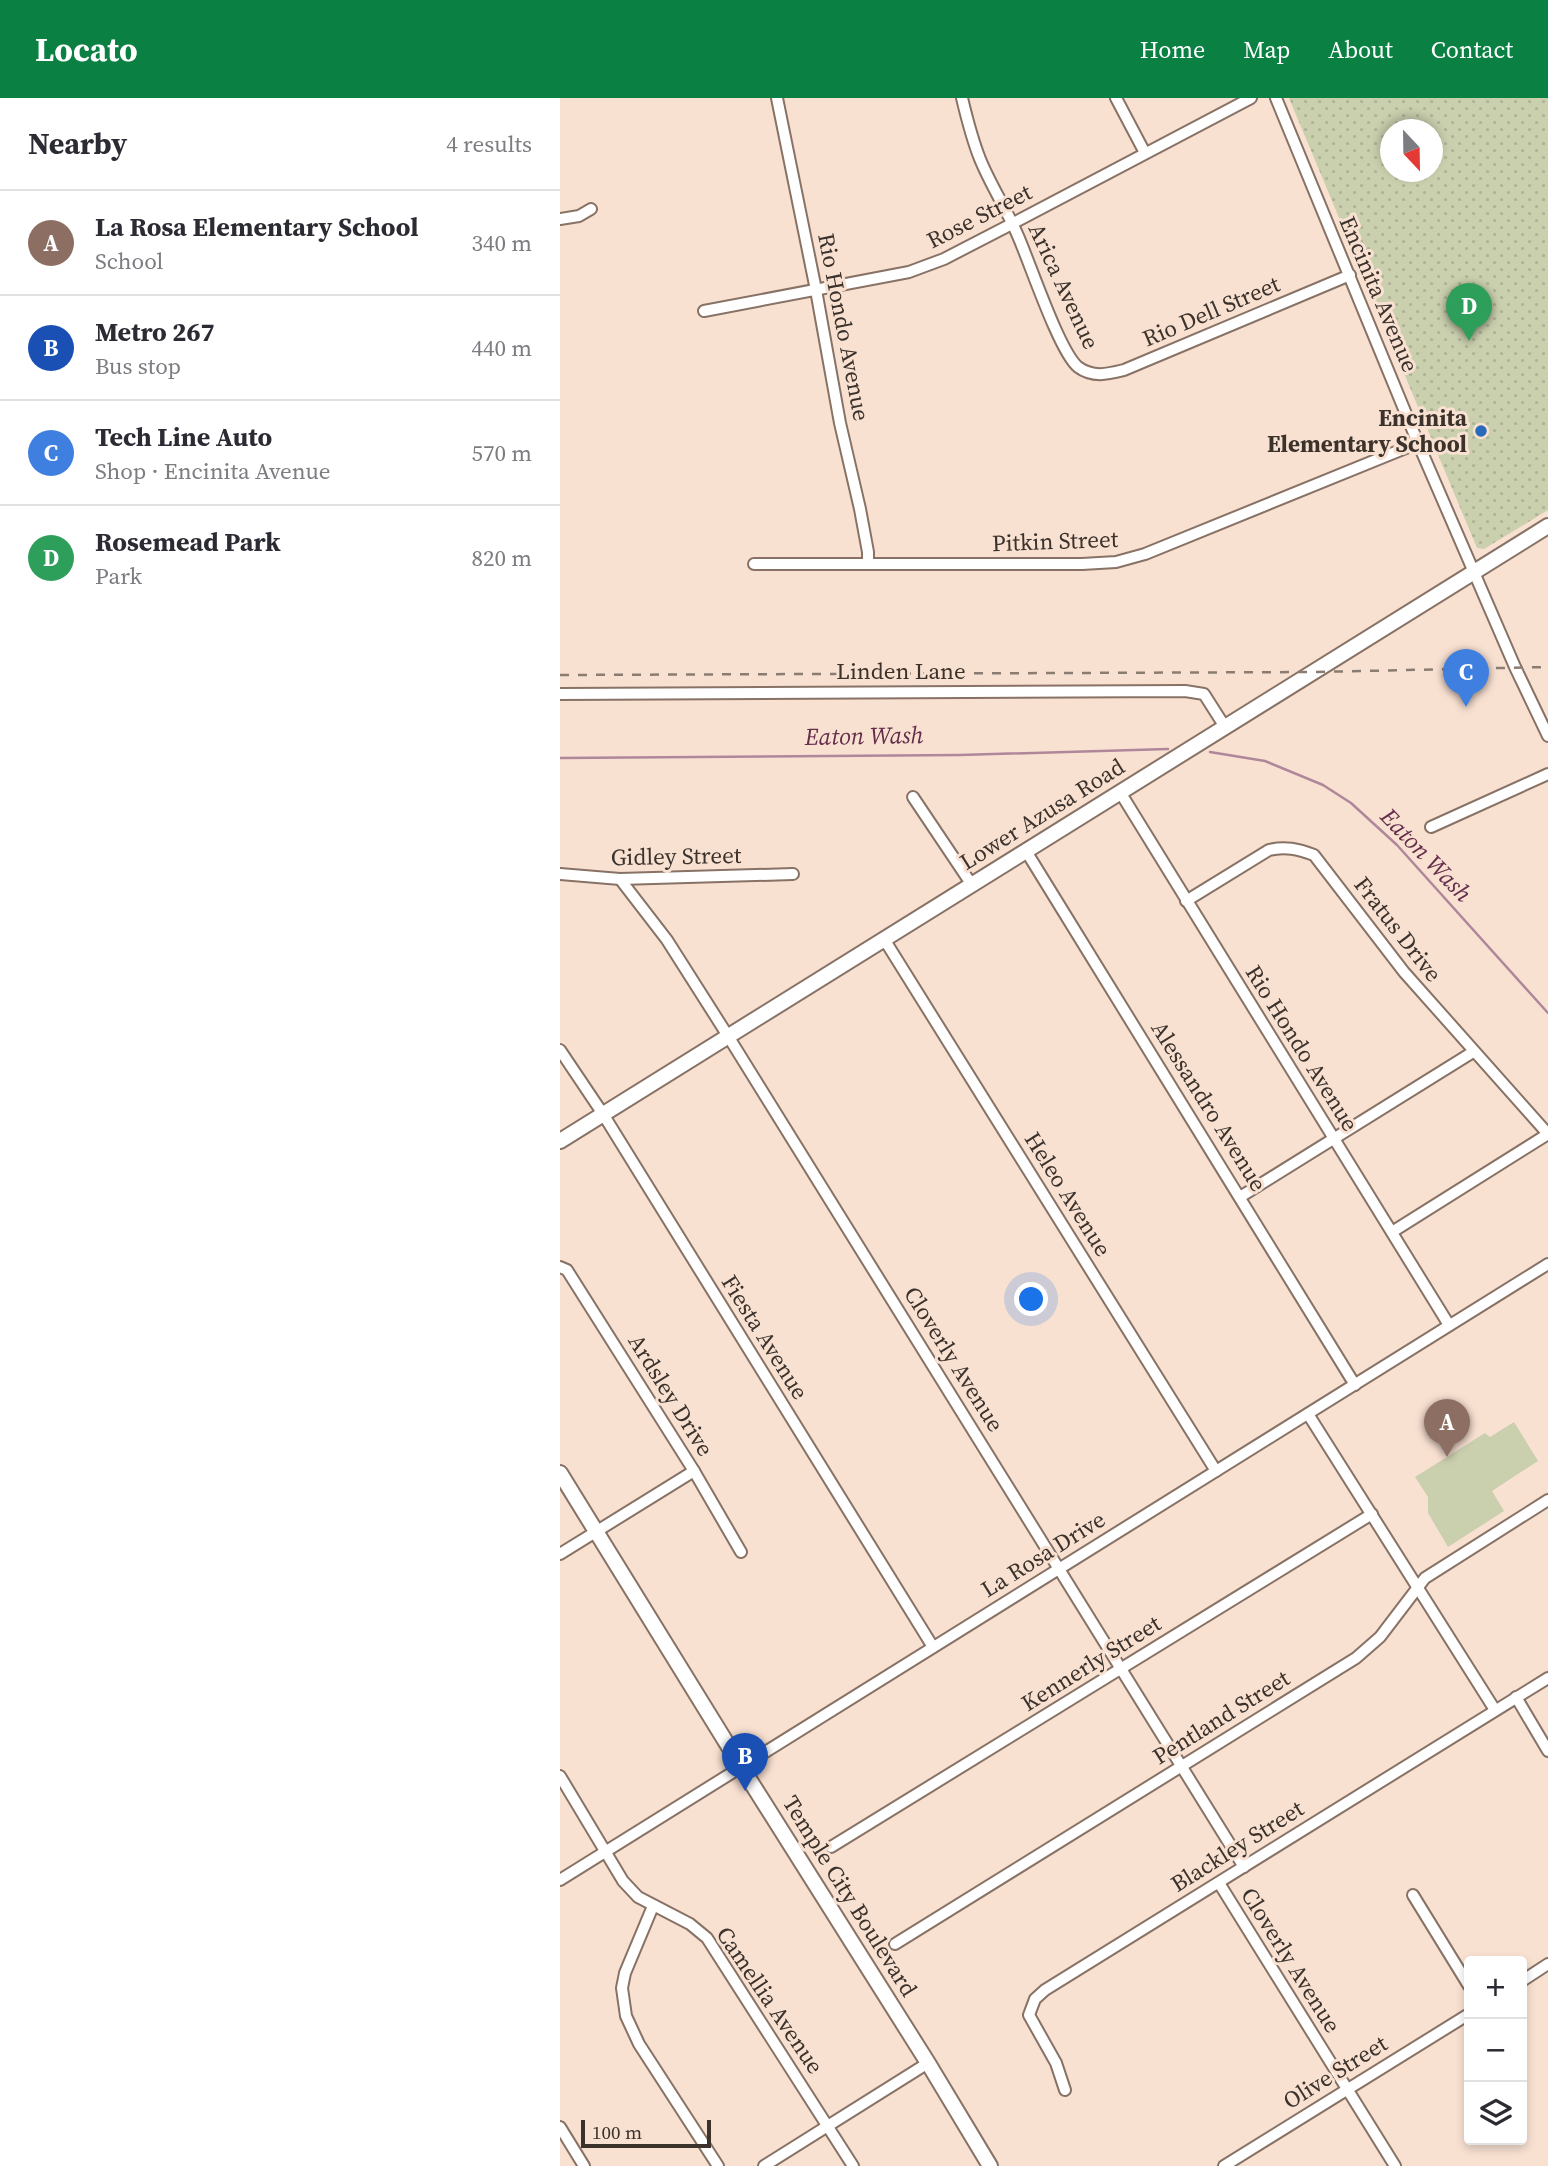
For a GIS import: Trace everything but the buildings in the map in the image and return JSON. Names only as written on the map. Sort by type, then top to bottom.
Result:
[{"type":"main road","name":"Lower Azusa Road","points":[[560,1141],[1548,526]]},
{"type":"main road","name":"Temple City Boulevard","points":[[560,1472],[990,2166]]},
{"type":"street","name":"Rio Hondo Avenue","points":[[777,98],[816,290],[832,387],[862,520],[868,563]]},
{"type":"street","name":"Arica Avenue","points":[[962,98],[971,135],[981,160],[1013,224],[1061,341],[1076,365],[1086,372]]},
{"type":"street","points":[[1116,98],[1145,153]]},
{"type":"street","name":"Rose Street","points":[[704,311],[909,272],[928,266],[1251,98]]},
{"type":"street","name":"Encinita Avenue","points":[[1276,98],[1418,443],[1548,736]]},
{"type":"street","points":[[560,219],[579,216],[591,209]]},
{"type":"street","name":"Rio Dell Street","points":[[1086,372],[1108,374],[1124,370],[1350,275]]},
{"type":"street","name":"Pitkin Street","points":[[754,564],[1082,564],[1128,560],[1418,443]]},
{"type":"street","name":"Linden Lane","points":[[560,694],[1185,691],[1203,694],[1225,727]]},
{"type":"street","points":[[1431,827],[1548,774]]},
{"type":"street","name":"Rio Hondo Avenue","points":[[1120,792],[1450,1325]]},
{"type":"street","points":[[913,797],[972,885]]},
{"type":"street","name":"Fratus Drive","points":[[1186,901],[1269,850],[1292,848],[1314,855],[1404,972],[1548,1134]]},
{"type":"street","name":"Alessandro Avenue","points":[[1026,851],[1355,1385]]},
{"type":"street","name":"Gidley Street","points":[[560,874],[620,879],[793,874]]},
{"type":"street","name":"Cloverly Avenue","points":[[620,879],[667,940],[729,1036],[1244,1867]]},
{"type":"street","name":"Heleo Avenue","points":[[884,939],[1216,1471]]},
{"type":"street","name":"Fiesta Avenue","points":[[560,1050],[603,1114],[933,1647]]},
{"type":"street","points":[[1240,1197],[1473,1052]]},
{"type":"street","points":[[1392,1232],[1548,1134]]},
{"type":"street","name":"La Rosa Drive","points":[[560,1880],[1548,1264]]},
{"type":"street","name":"Ardsley Drive","points":[[560,1267],[567,1270],[694,1471],[741,1552]]},
{"type":"street","points":[[1308,1414],[1495,1710]]},
{"type":"street","points":[[560,1554],[694,1471]]},
{"type":"street","name":"Pentland Street","points":[[895,1944],[1356,1658],[1380,1637],[1428,1576],[1548,1500]]},
{"type":"street","name":"Kennerly Street","points":[[831,1847],[1372,1514]]},
{"type":"street","name":"Blackley Street","points":[[1065,2090],[1056,2063],[1030,2015],[1035,1999],[1045,1990],[1548,1678]]},
{"type":"street","points":[[1516,1698],[1548,1751]]},
{"type":"street","name":"Camellia Avenue","points":[[560,1776],[623,1881],[638,1897],[690,1924],[707,1938],[853,2166]]},
{"type":"street","name":"Cloverly Avenue","points":[[1219,1883],[1395,2166]]},
{"type":"street","points":[[1413,1895],[1464,1978]]},
{"type":"street","points":[[653,1906],[625,1973],[622,1988],[626,2016],[639,2044],[718,2166]]},
{"type":"street","points":[[1527,1978],[1548,1964]]},
{"type":"street","name":"Olive Street","points":[[1224,2166],[1464,2017]]},
{"type":"street","points":[[764,2166],[928,2063]]},
{"type":"street","points":[[560,2127],[584,2166]]},
{"type":"green space","points":[[1289,98],[1548,98],[1548,510],[1484,549],[1477,548]]},
{"type":"green space","points":[[1514,1422],[1538,1461],[1492,1491],[1504,1511],[1448,1547],[1428,1513],[1428,1497],[1415,1477],[1485,1433],[1490,1437]]},
{"type":"waterway","name":"Eaton Wash","points":[[560,758],[960,755],[1168,749]]},
{"type":"waterway","name":"Eaton Wash","points":[[1210,752],[1265,761],[1323,785],[1351,803],[1397,845],[1548,1013]]},
{"type":"railway","points":[[560,675],[1316,672],[1548,667]]},
{"type":"place","name":"Rosemead Park","points":[[1469,341]]},
{"type":"place","name":"Encinita Elementary School","points":[[1481,431]]},
{"type":"place","name":"Tech Line Auto","points":[[1466,707]]},
{"type":"place","name":"La Rosa Elementary School","points":[[1447,1457]]},
{"type":"place","name":"Metro 267","points":[[745,1791]]}]
